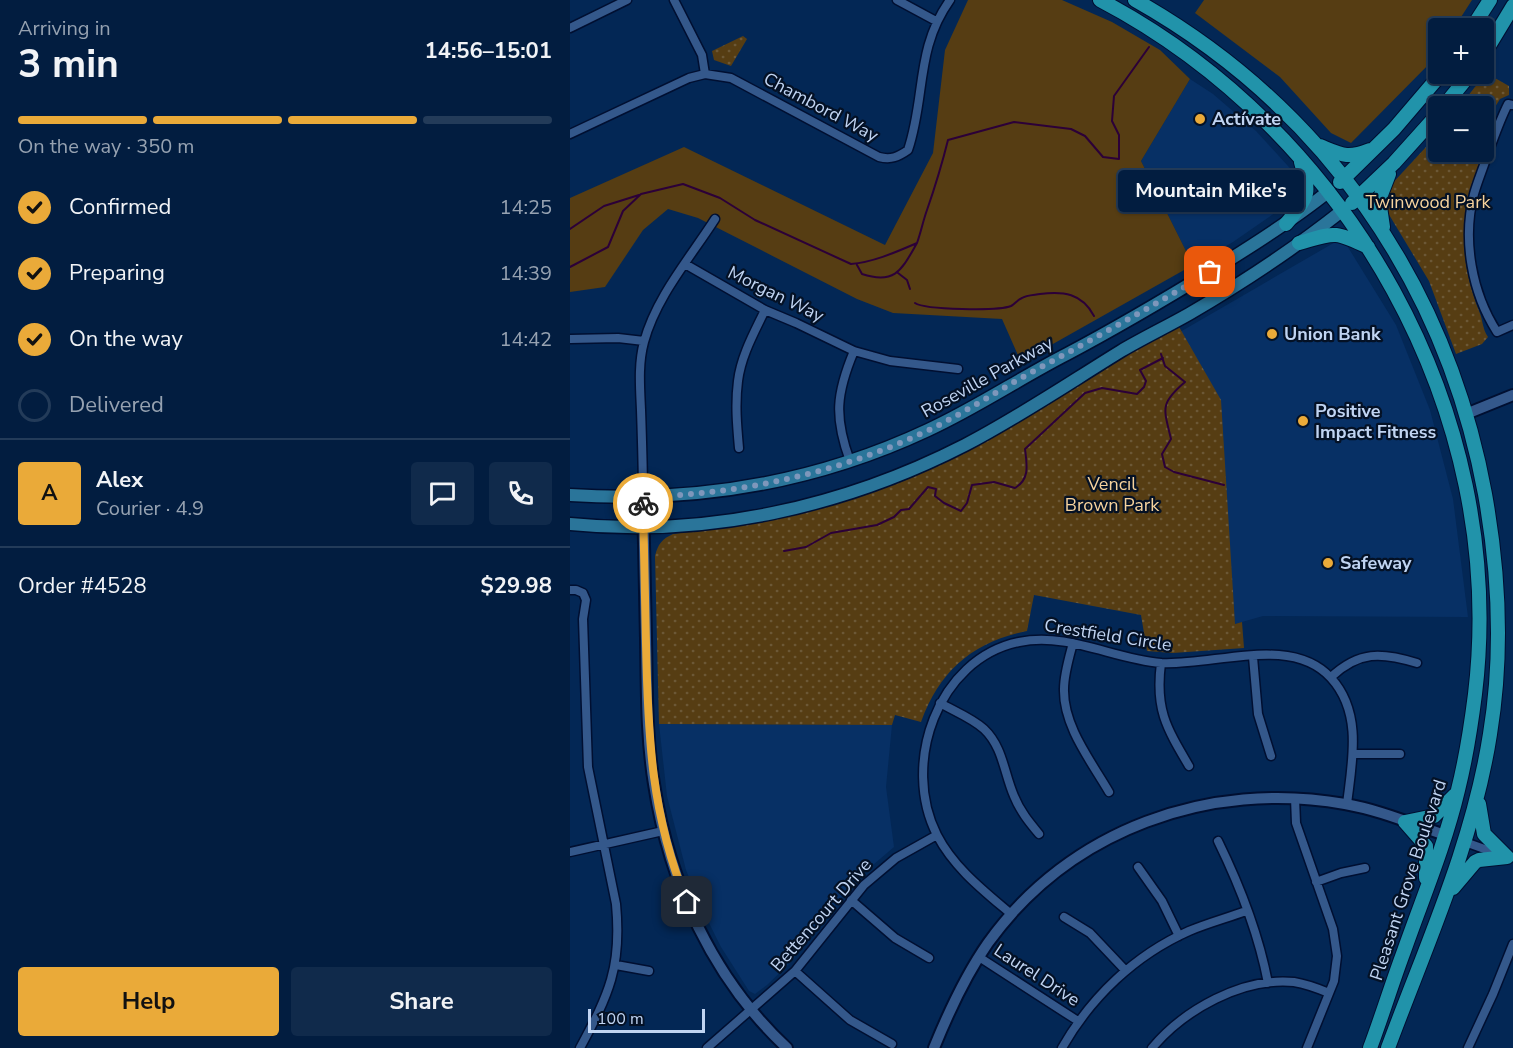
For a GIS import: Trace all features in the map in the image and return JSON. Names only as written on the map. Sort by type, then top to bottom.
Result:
[{"type":"main road","name":"Pleasant Grove Boulevard","points":[[1100,0],[1144,26],[1198,63],[1246,103],[1300,157],[1329,191],[1387,277],[1424,351],[1450,423],[1471,513],[1477,569],[1480,620],[1475,692],[1458,791],[1445,836],[1370,1048]]},
{"type":"main road","name":"Pleasant Grove Boulevard","points":[[1135,0],[1185,30],[1233,64],[1285,111],[1317,144],[1359,197],[1384,232],[1427,310],[1466,414],[1481,474],[1493,545],[1497,619],[1491,730],[1478,796],[1465,842],[1388,1048]]},
{"type":"main road","points":[[1478,18],[1490,0]]},
{"type":"main road","points":[[1494,37],[1513,6]]},
{"type":"main road","name":"Roseville Parkway","points":[[570,495],[643,497],[698,494],[741,488],[810,474],[927,431],[1118,327],[1287,224],[1345,178],[1378,147],[1433,84]]},
{"type":"main road","points":[[1452,96],[1462,84]]},
{"type":"main road","points":[[570,524],[598,527],[682,526],[795,510],[911,470],[966,445],[1006,423],[1122,350],[1249,277],[1299,243],[1359,197],[1428,125]]},
{"type":"main road","points":[[1317,144],[1348,156],[1355,156],[1378,147]]},
{"type":"main road","points":[[1287,224],[1306,198],[1308,185],[1300,157]]},
{"type":"main road","points":[[1384,232],[1378,200],[1394,163]]},
{"type":"main road","points":[[1299,243],[1332,233],[1347,236],[1368,247]]},
{"type":"main road","points":[[1450,423],[1462,432],[1481,474]]},
{"type":"main road","points":[[1426,891],[1427,853],[1425,846],[1405,822],[1434,816],[1458,791]]},
{"type":"main road","points":[[1478,796],[1484,834],[1510,858]]},
{"type":"main road","points":[[1445,836],[1465,842]]},
{"type":"main road","points":[[1445,897],[1474,862],[1510,858]]},
{"type":"street","points":[[570,134],[689,78],[705,74],[702,55],[674,0]]},
{"type":"street","points":[[897,0],[936,21]]},
{"type":"street","name":"Chambord Way","points":[[705,74],[724,75],[731,78],[863,150],[879,157],[895,158],[908,150],[911,142],[924,60],[936,21],[950,0]]},
{"type":"street","points":[[570,28],[610,4],[622,1]]},
{"type":"street","points":[[1513,105],[1508,104],[1500,121],[1474,195],[1469,235],[1473,273],[1486,314],[1497,332],[1513,325]]},
{"type":"street","points":[[715,219],[668,290],[654,316],[644,341],[640,362],[649,738],[653,783],[663,831],[680,886],[693,916],[729,981],[751,1011],[787,1048]]},
{"type":"street","name":"Morgan Way","points":[[685,264],[765,310],[854,351],[890,360],[958,369]]},
{"type":"street","points":[[739,448],[736,408],[738,380],[748,346],[765,310]]},
{"type":"street","points":[[570,339],[644,341]]},
{"type":"street","points":[[850,461],[843,439],[838,402],[842,380],[854,351]]},
{"type":"street","points":[[1466,414],[1513,395]]},
{"type":"street","points":[[570,590],[583,593],[586,600],[583,619],[588,767],[616,904],[618,927],[616,965],[605,999],[580,1048]]},
{"type":"street","name":"Crestfield Circle","points":[[1011,914],[957,865],[937,835],[930,817],[924,780],[927,739],[940,703],[961,674],[989,653],[1018,642],[1036,639],[1073,643],[1161,663],[1280,655],[1293,657],[1313,665],[1330,677],[1340,689],[1352,720],[1353,754],[1347,804]]},
{"type":"street","points":[[1073,643],[1065,674],[1064,703],[1076,735],[1109,792]]},
{"type":"street","points":[[1330,677],[1342,666],[1368,656],[1394,656],[1417,663]]},
{"type":"street","points":[[1252,657],[1258,714],[1271,756]]},
{"type":"street","points":[[1161,663],[1159,698],[1162,715],[1189,766]]},
{"type":"street","points":[[940,703],[972,721],[993,740],[1000,753],[1015,799],[1039,834]]},
{"type":"street","points":[[1353,754],[1400,754]]},
{"type":"street","points":[[1295,798],[1296,822],[1336,943],[1336,969],[1307,1048]]},
{"type":"street","points":[[934,1048],[960,989],[979,957],[1011,914],[1066,865],[1108,839],[1143,822],[1185,808],[1230,800],[1295,798],[1347,804],[1445,836]]},
{"type":"street","points":[[570,852],[663,831]]},
{"type":"street","name":"Bettencourt Drive","points":[[707,1048],[795,971],[864,885],[896,858],[937,835]]},
{"type":"street","points":[[1218,841],[1230,865],[1258,945],[1268,983]]},
{"type":"street","points":[[1465,842],[1510,858]]},
{"type":"street","points":[[1138,867],[1161,901],[1179,936]]},
{"type":"street","points":[[1316,882],[1365,868]]},
{"type":"street","points":[[851,900],[895,938],[929,958]]},
{"type":"street","points":[[1062,1048],[1078,1021],[1101,993],[1125,970],[1179,936],[1246,911]]},
{"type":"street","points":[[1064,917],[1090,933],[1125,970]]},
{"type":"street","points":[[1468,1048],[1513,944]]},
{"type":"street","name":"Laurel Drive","points":[[979,957],[1078,1021]]},
{"type":"street","points":[[616,965],[650,970]]},
{"type":"street","points":[[795,971],[850,1020],[892,1044]]},
{"type":"street","points":[[1152,1048],[1177,1024],[1199,1008],[1228,994],[1268,983],[1296,982],[1329,993]]},
{"type":"shaded area","points":[[1190,79],[1213,94],[1256,131],[1298,177],[1295,199],[1233,242],[1193,265],[1141,161]]},
{"type":"shaded area","points":[[1337,241],[1346,244],[1396,325],[1430,410],[1453,499],[1468,617],[1263,616],[1235,624],[1180,332]]},
{"type":"shaded area","points":[[659,724],[892,725],[886,787],[894,847],[853,882],[790,963],[755,994],[749,991],[721,947],[686,870],[667,796]]},
{"type":"green space","points":[[968,0],[1062,0],[1112,22],[1160,50],[1190,79],[1141,161],[1193,265],[1021,362],[1002,319],[893,313],[857,299],[698,218],[668,209],[643,230],[605,287],[570,292],[570,198],[684,147],[885,245],[933,153],[945,50]]},
{"type":"green space","points":[[1204,0],[1472,0],[1460,18],[1428,18],[1428,65],[1351,143],[1331,133],[1280,77],[1195,13]]},
{"type":"green space","points":[[743,36],[747,39],[731,66],[714,60],[712,51]]},
{"type":"green space","points":[[1494,78],[1509,86],[1509,95],[1500,99],[1495,107],[1494,121],[1494,96],[1468,96],[1477,84],[1494,84]]},
{"type":"green space","name":"Twinwood Park","points":[[1428,145],[1428,162],[1480,162],[1467,212],[1464,249],[1471,289],[1488,337],[1482,344],[1456,354],[1429,281],[1385,208],[1384,197],[1389,187]]},
{"type":"green space","name":"Vencil Brown Park","points":[[1178,325],[1221,400],[1235,624],[1242,622],[1244,648],[1173,653],[1147,651],[1141,615],[1034,595],[1027,631],[990,643],[961,661],[938,687],[921,722],[895,715],[892,725],[659,724],[655,556],[659,545],[666,538],[673,534],[764,522],[879,485],[994,432]]},
{"type":"waterway","points":[[570,267],[608,247],[623,211],[641,194],[683,184],[720,198],[755,220],[851,264],[893,253],[917,243],[948,140],[1014,122],[1071,129],[1085,136],[1103,157],[1119,159],[1119,135],[1112,121],[1114,96],[1149,47]]},
{"type":"waterway","points":[[570,229],[604,206],[639,195]]},
{"type":"waterway","points":[[857,265],[862,274],[874,277],[890,276],[902,267],[917,243]]},
{"type":"waterway","points":[[898,273],[907,280],[910,289]]},
{"type":"waterway","points":[[915,303],[933,307],[992,309],[1011,306],[1028,296],[1056,293],[1078,298],[1084,302],[1094,316]]},
{"type":"waterway","points":[[1161,354],[1165,366],[1185,382],[1167,402],[1165,414],[1171,439],[1162,454],[1165,467],[1174,472],[1224,485]]},
{"type":"waterway","points":[[784,551],[806,547],[831,533],[877,525],[894,517],[901,510],[909,509],[928,487],[936,489],[935,496],[944,503],[961,511],[967,503],[972,485],[994,482],[1015,488],[1025,476],[1027,466],[1025,449],[1085,393],[1102,388],[1137,394],[1146,381],[1140,370],[1163,358]]},
{"type":"way so far","points":[[643,503],[643,497],[720,491],[810,474],[927,431],[1118,327],[1210,272]]},
{"type":"place","name":"Actívate","points":[[1200,119]]},
{"type":"place","name":"Mountain Mike's","points":[[1210,272]]},
{"type":"place","name":"Union Bank","points":[[1272,334]]},
{"type":"place","name":"Positive Impact Fitness","points":[[1303,421]]},
{"type":"place","name":"Safeway","points":[[1328,563]]},
{"type":"route","points":[[643,503],[648,711],[653,783],[668,849],[687,902]]}]
